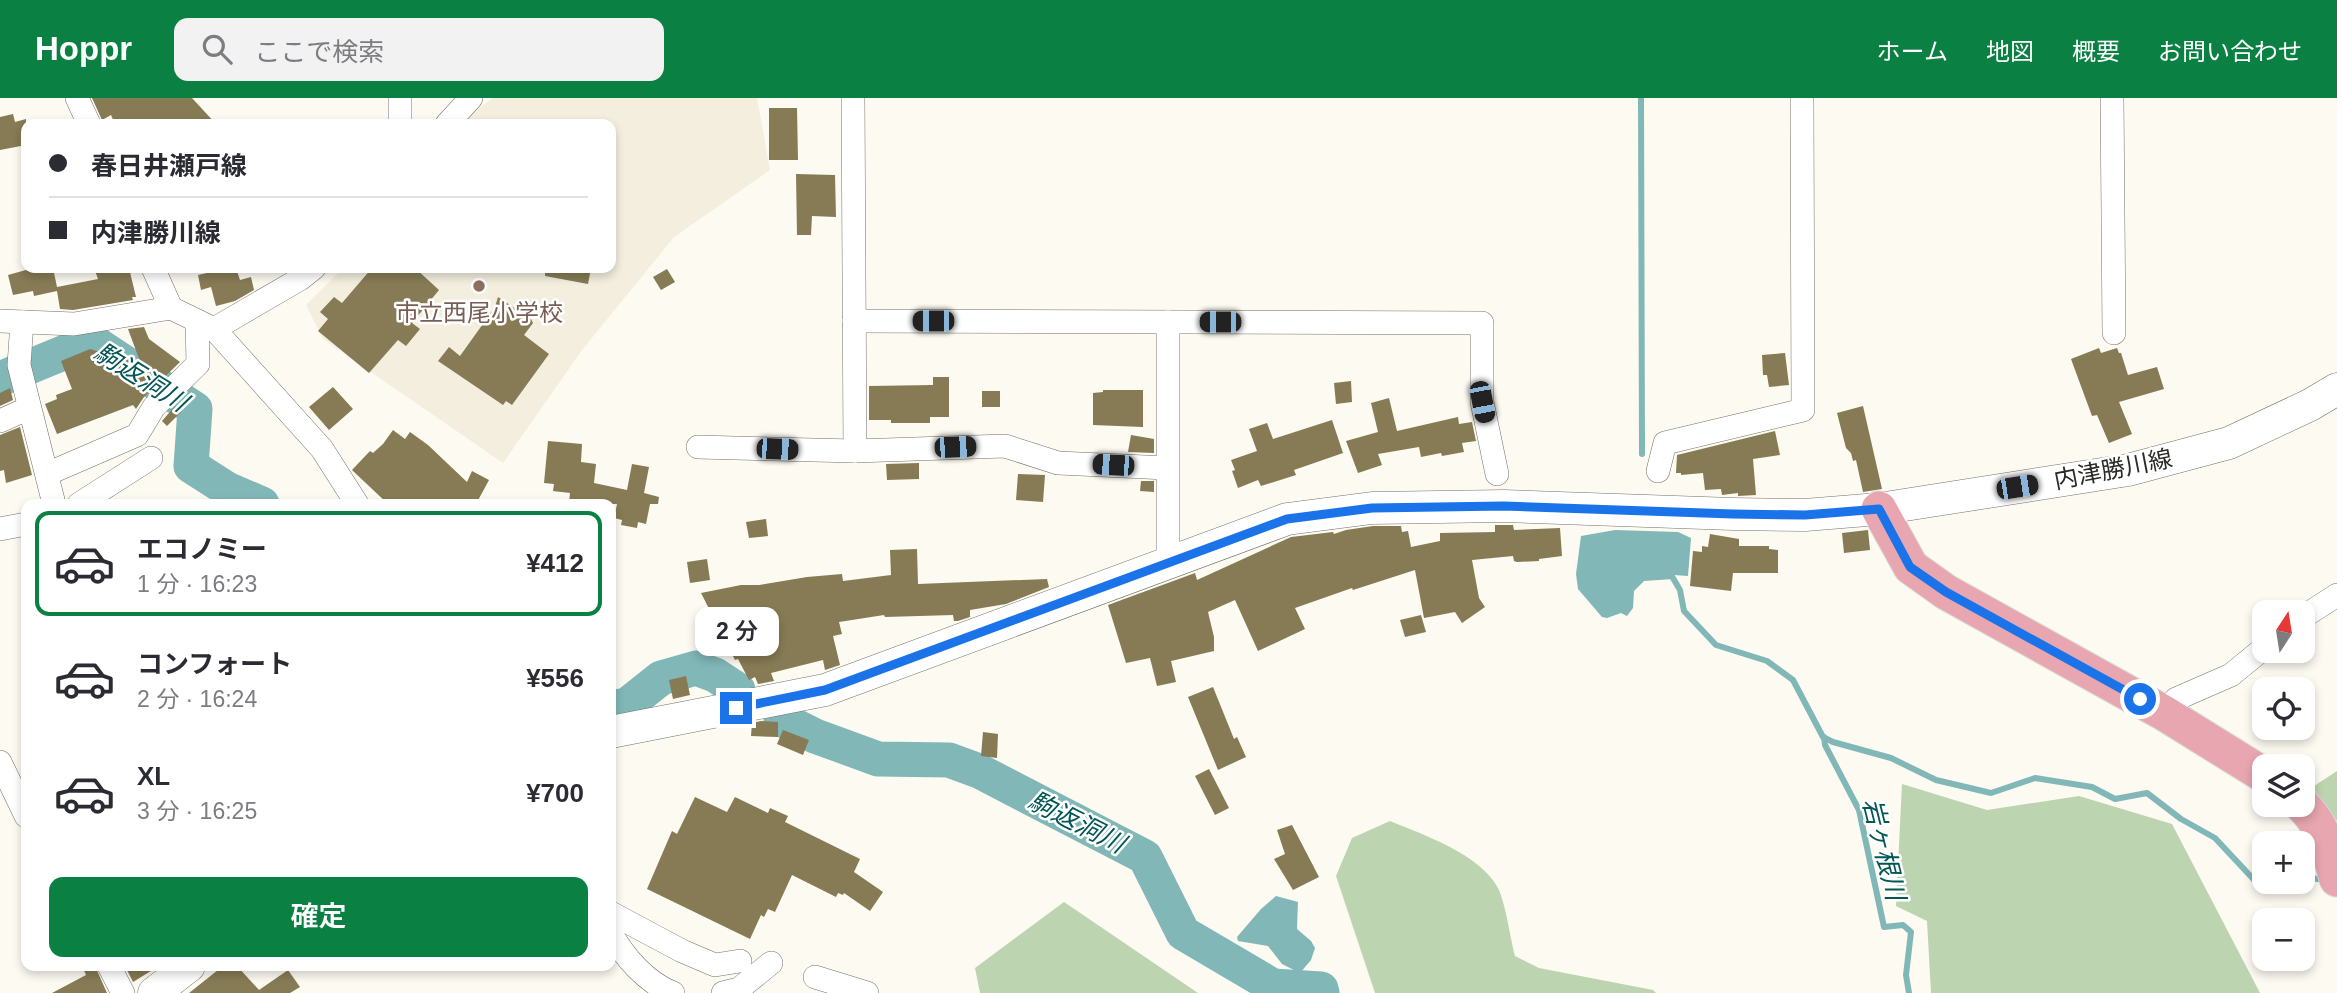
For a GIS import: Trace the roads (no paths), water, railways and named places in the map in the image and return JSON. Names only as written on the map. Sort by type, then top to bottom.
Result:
[{"type":"main road","name":"内津勝川線","points":[[616,731],[825,690],[1287,519],[1372,508],[1504,506],[1793,515],[1879,509],[2128,470],[2229,443],[2310,405],[2337,389]]},
{"type":"main road","points":[[1879,509],[1910,567],[1946,592],[2164,713],[2252,768]]},
{"type":"main road","points":[[2315,817],[2326,839],[2337,879]]},
{"type":"main road","points":[[154,993],[183,971]]},
{"type":"street","points":[[77,98],[87,119]]},
{"type":"street","points":[[400,98],[400,119]]},
{"type":"street","points":[[452,119],[471,98]]},
{"type":"street","points":[[853,98],[855,451]]},
{"type":"street","points":[[1658,471],[1665,443],[1803,410],[1802,98]]},
{"type":"street","points":[[2112,98],[2114,333]]},
{"type":"street","points":[[155,273],[171,308]]},
{"type":"street","points":[[206,325],[308,273]]},
{"type":"street","points":[[53,499],[19,365],[11,321],[74,324],[171,308],[206,325],[321,449],[354,499]]},
{"type":"street","points":[[854,321],[1482,323],[1482,402],[1497,474]]},
{"type":"street","points":[[1168,322],[1168,562]]},
{"type":"street","points":[[47,474],[137,435],[154,407],[198,364],[206,325]]},
{"type":"street","points":[[0,421],[29,407]]},
{"type":"street","points":[[698,447],[855,451],[1006,446],[1058,463],[1167,468]]},
{"type":"street","points":[[87,499],[151,458]]},
{"type":"street","points":[[0,529],[21,525]]},
{"type":"street","points":[[2315,609],[2337,595]]},
{"type":"street","points":[[2164,713],[2176,699],[2231,675],[2252,658]]},
{"type":"street","points":[[0,762],[21,806]]},
{"type":"street","points":[[616,916],[682,951],[715,965],[740,961]]},
{"type":"street","points":[[616,942],[649,979],[673,993]]},
{"type":"street","points":[[723,993],[739,989],[771,963]]},
{"type":"street","points":[[112,971],[123,993]]},
{"type":"street","points":[[815,977],[867,993]]},
{"type":"water","points":[[1615,530],[1678,532],[1691,538],[1688,576],[1674,575],[1673,579],[1644,581],[1634,591],[1633,608],[1627,616],[1621,613],[1607,618],[1602,617],[1578,589],[1576,574],[1581,536]]},
{"type":"water","points":[[1276,896],[1298,902],[1297,929],[1315,948],[1311,960],[1300,973],[1282,964],[1268,946],[1238,941],[1237,937]]},
{"type":"waterway","points":[[1641,98],[1642,454]]},
{"type":"waterway","name":"駒返洞川","points":[[0,379],[92,341],[195,409],[191,466],[227,489],[250,499]]},
{"type":"waterway","points":[[1670,573],[1680,590],[1684,611],[1716,645],[1767,661],[1793,680],[1823,737],[1891,758],[1936,780],[1991,793],[2035,778],[2092,787],[2115,799],[2147,793],[2181,819],[2215,838],[2252,878]]},
{"type":"waterway","name":"駒返洞川","points":[[616,707],[627,705],[661,678],[696,668],[715,675],[738,690]]},
{"type":"waterway","name":"駒返洞川","points":[[781,719],[815,736],[878,759],[949,760],[979,771],[1145,857],[1183,933],[1273,986],[1321,989],[1322,993]]},
{"type":"waterway","name":"岩ヶ根川","points":[[1824,737],[1825,745],[1859,810],[1884,927],[1903,925],[1911,932],[1906,975],[1909,993]]},
{"type":"waterway","points":[[2315,879],[2325,880]]},
{"type":"place","name":"市立西尾小学校","points":[[479,286]]}]
